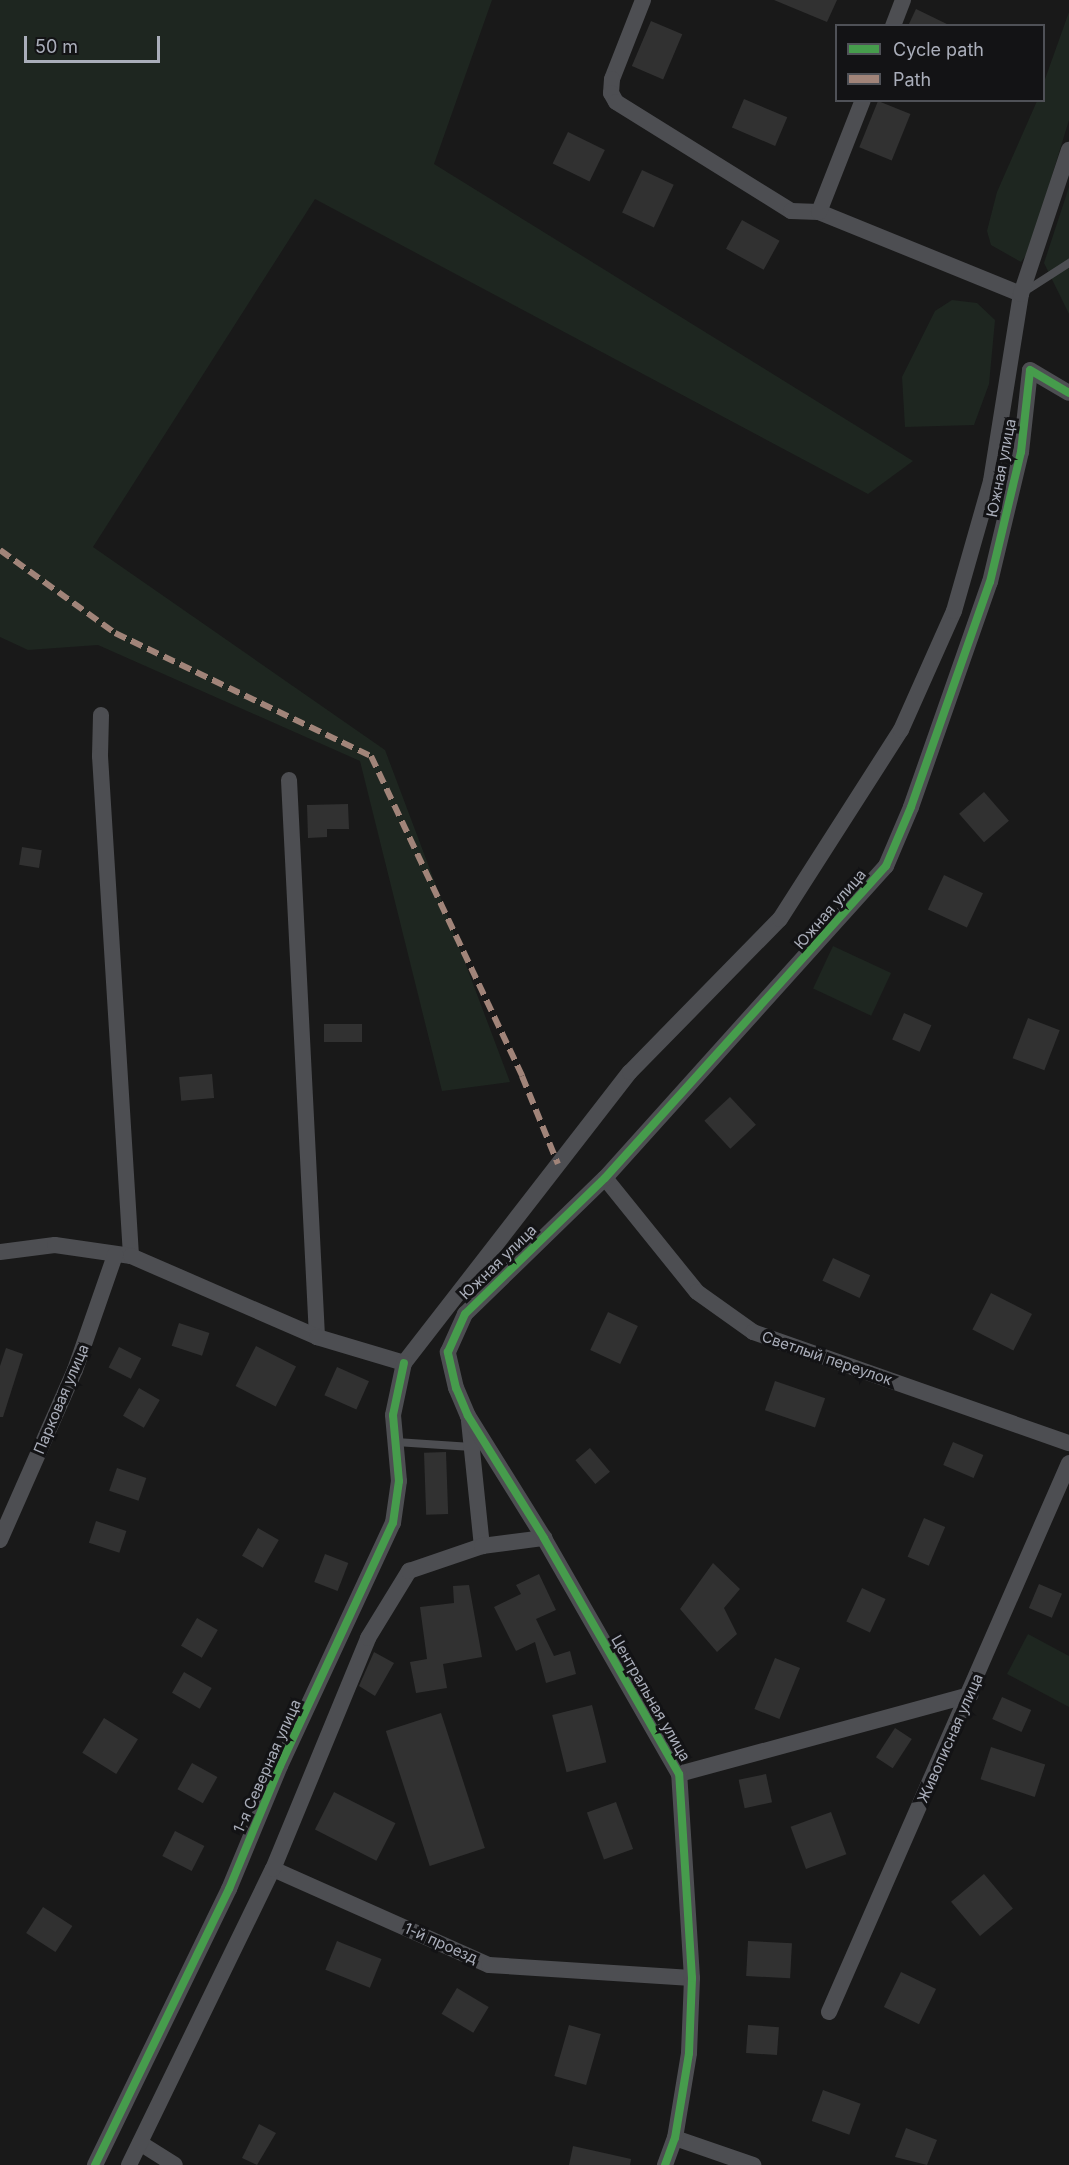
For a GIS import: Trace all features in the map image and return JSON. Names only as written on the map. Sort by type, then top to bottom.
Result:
[{"type":"street","points":[[643,0],[612,79],[611,93],[616,102],[791,211],[819,213],[1021,294]]},
{"type":"street","points":[[894,24],[903,0]]},
{"type":"street","points":[[819,213],[862,102]]},
{"type":"street","points":[[0,1252],[55,1245],[123,1256],[317,1337],[404,1363],[630,1072],[780,919],[901,730],[954,610],[991,481],[1021,294],[1069,150]]},
{"type":"street","name":"Южная улица","points":[[448,1352],[465,1314],[605,1178],[886,866],[911,807],[990,582],[1021,452],[1030,370],[1069,393]]},
{"type":"street","points":[[101,715],[100,756],[123,1256]]},
{"type":"street","points":[[289,780],[317,1337]]},
{"type":"street","name":"Светлый переулок","points":[[605,1178],[697,1292],[753,1332],[1069,1443]]},
{"type":"street","name":"Парковая улица","points":[[0,1540],[123,1256]]},
{"type":"street","name":"Центральная улица","points":[[448,1352],[456,1388],[468,1416],[544,1538],[679,1774],[692,1978],[688,2053],[675,2138],[665,2165]]},
{"type":"street","name":"1-я Северная улица","points":[[95,2165],[229,1889],[280,1767],[393,1523],[399,1481],[393,1415],[404,1363]]},
{"type":"street","points":[[468,1416],[482,1546]]},
{"type":"street","name":"Живописная улица","points":[[829,2012],[970,1695],[1069,1463]]},
{"type":"street","points":[[129,2165],[273,1869],[368,1638],[409,1571],[482,1546],[544,1538]]},
{"type":"street","points":[[679,1774],[970,1695]]},
{"type":"street","name":"1-й проезд","points":[[273,1869],[489,1965],[692,1978]]},
{"type":"street","points":[[675,2138],[753,2165]]},
{"type":"street","points":[[140,2143],[175,2165]]},
{"type":"lane","points":[[1021,294],[1069,263]]},
{"type":"lane","points":[[396,1442],[472,1447]]},
{"type":"shaded area","points":[[0,0],[492,0],[434,164],[913,461],[868,494],[315,199],[93,547],[385,750],[510,1082],[442,1091],[360,761],[98,645],[28,650],[0,637]]},
{"type":"shaded area","points":[[1069,12],[1069,120],[1029,251],[1021,262],[991,245],[987,231],[997,192],[1037,102],[1045,102],[1045,79]]},
{"type":"shaded area","points":[[1069,187],[1069,314],[1044,263]]},
{"type":"shaded area","points":[[952,300],[977,303],[995,320],[989,384],[974,425],[905,427],[902,377],[935,311]]},
{"type":"shaded area","points":[[833,946],[891,973],[871,1016],[813,989]]},
{"type":"shaded area","points":[[1028,1634],[1069,1656],[1069,1707],[1007,1674]]},
{"type":"building","points":[[774,0],[837,0],[827,22]]},
{"type":"building","points":[[916,9],[947,24],[909,24]]},
{"type":"building","points":[[651,21],[682,34],[663,79],[632,66]]},
{"type":"building","points":[[744,99],[787,117],[775,146],[732,128]]},
{"type":"building","points":[[878,102],[910,114],[892,160],[859,147]]},
{"type":"building","points":[[568,132],[605,150],[590,181],[553,163]]},
{"type":"building","points":[[642,170],[674,185],[654,227],[622,213]]},
{"type":"building","points":[[742,220],[780,241],[764,270],[726,249]]},
{"type":"building","points":[[984,792],[1009,821],[984,842],[959,814]]},
{"type":"building","points":[[348,804],[349,829],[327,829],[327,837],[308,838],[307,805]]},
{"type":"building","points":[[22,847],[42,850],[39,868],[19,865]]},
{"type":"building","points":[[944,875],[983,893],[967,928],[928,909]]},
{"type":"building","points":[[904,1013],[931,1025],[920,1052],[892,1039]]},
{"type":"building","points":[[1028,1018],[1060,1030],[1044,1070],[1013,1058]]},
{"type":"building","points":[[324,1024],[362,1024],[362,1042],[324,1042]]},
{"type":"building","points":[[212,1074],[214,1098],[181,1101],[179,1077]]},
{"type":"building","points":[[730,1097],[756,1125],[730,1149],[704,1121]]},
{"type":"building","points":[[833,1258],[870,1275],[860,1298],[822,1281]]},
{"type":"building","points":[[991,1293],[1032,1314],[1013,1350],[972,1330]]},
{"type":"building","points":[[608,1312],[638,1326],[620,1364],[590,1350]]},
{"type":"building","points":[[179,1323],[209,1333],[202,1356],[172,1346]]},
{"type":"building","points":[[256,1346],[296,1366],[276,1407],[236,1386]]},
{"type":"building","points":[[119,1347],[141,1358],[131,1379],[109,1367]]},
{"type":"building","points":[[6,1348],[23,1354],[3,1417],[0,1417],[0,1366]]},
{"type":"building","points":[[337,1367],[369,1381],[356,1410],[324,1395]]},
{"type":"building","points":[[775,1381],[825,1398],[815,1428],[765,1410]]},
{"type":"building","points":[[139,1388],[160,1400],[144,1428],[123,1416]]},
{"type":"building","points":[[953,1442],[983,1455],[974,1478],[943,1465]]},
{"type":"building","points":[[590,1448],[610,1472],[595,1484],[575,1460]]},
{"type":"building","points":[[446,1452],[448,1514],[426,1515],[424,1453]]},
{"type":"building","points":[[117,1468],[146,1478],[138,1501],[109,1491]]},
{"type":"building","points":[[924,1518],[945,1527],[929,1566],[908,1557]]},
{"type":"building","points":[[96,1521],[126,1531],[119,1553],[89,1543]]},
{"type":"building","points":[[258,1528],[279,1540],[263,1568],[242,1556]]},
{"type":"building","points":[[325,1554],[348,1563],[338,1591],[314,1582]]},
{"type":"building","points":[[713,1563],[740,1589],[724,1608],[737,1634],[717,1652],[680,1609]]},
{"type":"building","points":[[539,1574],[556,1610],[536,1619],[554,1656],[570,1651],[576,1674],[546,1683],[535,1642],[516,1651],[494,1607],[521,1594],[516,1585]]},
{"type":"building","points":[[1039,1584],[1062,1594],[1052,1618],[1029,1608]]},
{"type":"building","points":[[469,1585],[482,1657],[443,1664],[447,1688],[416,1693],[410,1662],[427,1659],[420,1607],[454,1603],[453,1586]]},
{"type":"building","points":[[862,1588],[886,1599],[870,1633],[846,1622]]},
{"type":"building","points":[[197,1618],[218,1630],[202,1658],[181,1646]]},
{"type":"building","points":[[374,1652],[394,1663],[375,1696],[359,1686]]},
{"type":"building","points":[[775,1658],[800,1668],[779,1719],[754,1709]]},
{"type":"building","points":[[184,1672],[212,1688],[200,1709],[172,1693]]},
{"type":"building","points":[[1002,1697],[1031,1710],[1021,1732],[992,1719]]},
{"type":"building","points":[[592,1705],[606,1762],[566,1772],[552,1715]]},
{"type":"building","points":[[441,1713],[485,1848],[430,1866],[386,1731]]},
{"type":"building","points":[[104,1718],[138,1739],[116,1774],[82,1753]]},
{"type":"building","points":[[895,1728],[912,1739],[893,1768],[876,1757]]},
{"type":"building","points":[[991,1747],[1045,1765],[1035,1797],[980,1779]]},
{"type":"building","points":[[192,1763],[217,1777],[203,1803],[177,1789]]},
{"type":"building","points":[[766,1774],[772,1802],[745,1808],[739,1780]]},
{"type":"building","points":[[334,1792],[395,1823],[376,1861],[315,1829]]},
{"type":"building","points":[[616,1802],[633,1849],[604,1860],[587,1813]]},
{"type":"building","points":[[831,1812],[846,1854],[806,1869],[791,1827]]},
{"type":"building","points":[[175,1831],[204,1846],[192,1871],[162,1856]]},
{"type":"building","points":[[984,1874],[1013,1908],[980,1936],[951,1902]]},
{"type":"building","points":[[43,1907],[72,1926],[55,1952],[26,1933]]},
{"type":"building","points":[[337,1941],[382,1959],[370,1988],[325,1970]]},
{"type":"building","points":[[748,1941],[792,1943],[790,1978],[746,1976]]},
{"type":"building","points":[[901,1972],[936,1989],[919,2024],[884,2007]]},
{"type":"building","points":[[457,1988],[489,2007],[473,2033],[442,2014]]},
{"type":"building","points":[[569,2025],[601,2034],[586,2085],[554,2076]]},
{"type":"building","points":[[748,2025],[779,2027],[777,2055],[746,2053]]},
{"type":"building","points":[[823,2090],[861,2104],[849,2135],[812,2121]]},
{"type":"building","points":[[259,2124],[276,2133],[257,2165],[242,2158]]},
{"type":"building","points":[[906,2128],[937,2140],[927,2165],[895,2157]]},
{"type":"building","points":[[573,2146],[631,2159],[630,2165],[569,2165]]},
{"type":"marked path","points":[[0,550],[115,633],[371,756],[522,1076],[558,1164]]},
{"type":"cycle path","points":[[665,2165],[675,2138],[689,2053],[692,1978],[679,1774],[544,1538],[468,1416],[456,1388],[448,1352],[465,1314],[605,1178],[886,866],[911,807],[990,582],[1021,452],[1030,370],[1069,393]]},
{"type":"cycle path","points":[[95,2165],[229,1889],[280,1766],[393,1523],[399,1481],[393,1415],[404,1363]]}]
